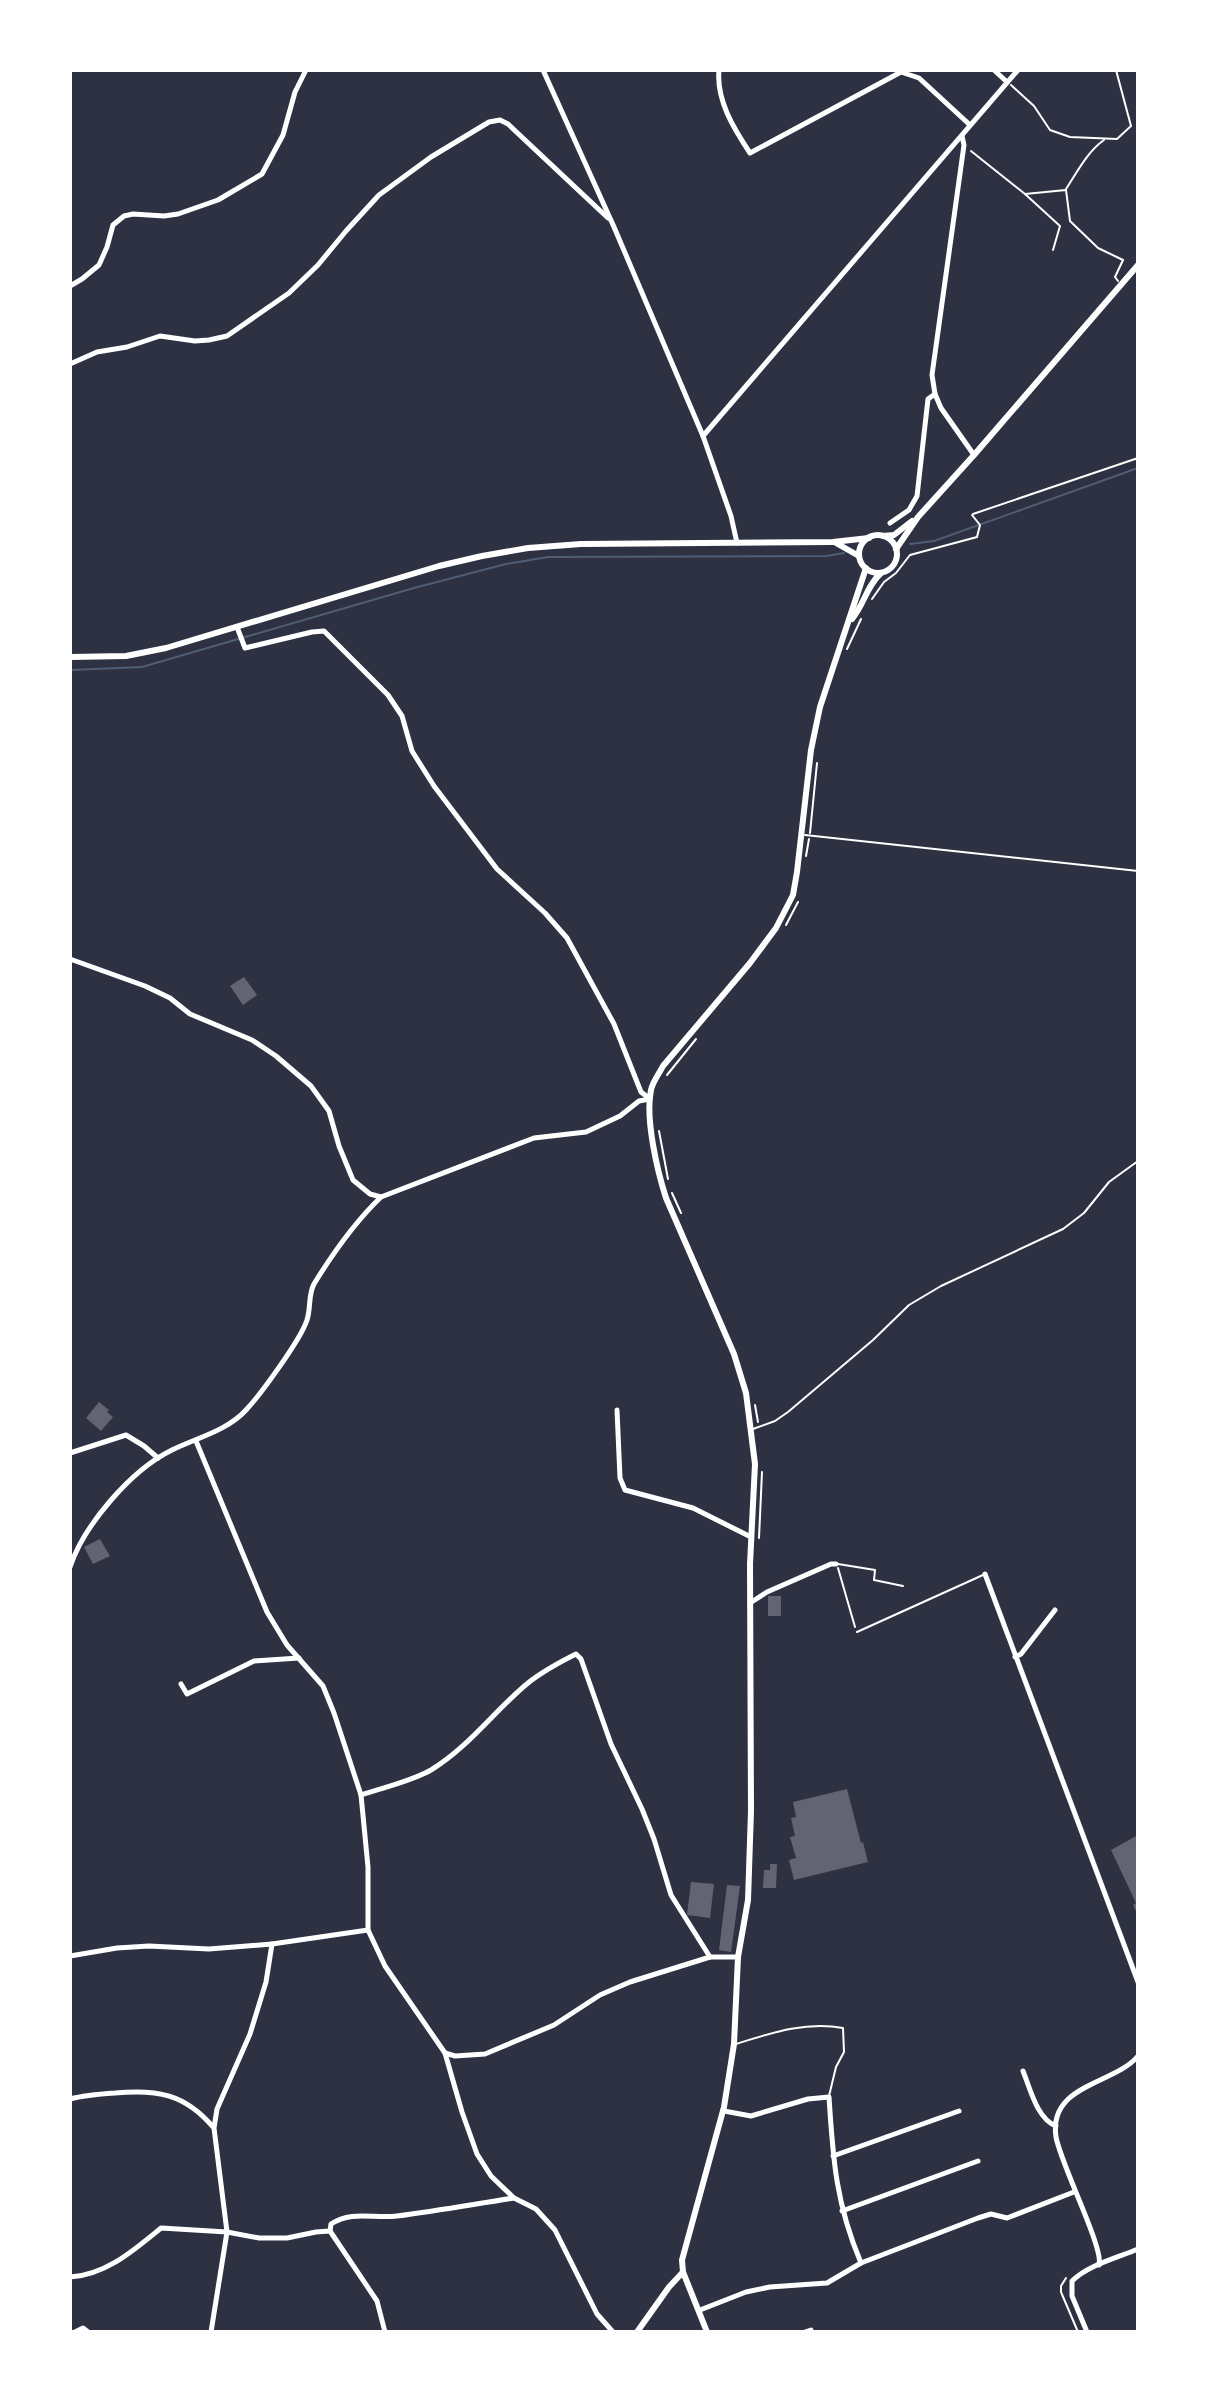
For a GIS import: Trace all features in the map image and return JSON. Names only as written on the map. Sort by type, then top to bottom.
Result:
[{"type":"street","points":[[70,286],[99,265],[113,225],[124,216],[178,214],[218,200],[262,174],[283,135],[295,92],[306,70]]},
{"type":"street","points":[[543,70],[703,436],[731,516],[737,543]]},
{"type":"street","points":[[719,70],[724,105],[750,153],[901,72],[919,78],[970,125]]},
{"type":"street","points":[[994,70],[1007,82]]},
{"type":"street","points":[[703,436],[1018,70]]},
{"type":"street","points":[[70,364],[97,352],[127,347],[160,336],[195,341],[227,336],[289,293],[318,265],[379,195],[431,157],[489,122],[500,120],[508,124],[608,218]]},
{"type":"street","points":[[962,135],[964,145],[932,375],[941,408],[974,455]]},
{"type":"street","points":[[850,621],[870,583],[892,567],[896,549],[918,517],[1138,265]]},
{"type":"street","points":[[890,523],[909,510],[917,496],[928,399],[935,394]]},
{"type":"street","points":[[70,657],[93,659],[145,653],[238,629],[439,566],[528,548],[581,544],[833,542],[894,535],[918,517]]},
{"type":"street","points":[[882,536],[891,541],[896,549]]},
{"type":"street","points":[[859,556],[861,545],[869,538]]},
{"type":"street","points":[[833,542],[859,556],[866,568],[881,573]]},
{"type":"street","points":[[707,2332],[683,2272],[682,2260],[724,2111],[734,2044],[738,1957],[748,1900],[751,1811],[750,1603],[755,1537],[755,1428],[734,1354],[658,1173],[650,1099],[653,1083],[663,1066],[750,963],[785,912],[805,835],[811,750],[820,707],[866,568]]},
{"type":"street","points":[[238,629],[245,648],[324,631],[388,695],[402,716],[412,751],[443,798],[497,869],[567,938],[614,1024],[641,1092],[650,1099]]},
{"type":"street","points":[[70,959],[145,986],[170,998],[190,1014],[252,1040],[276,1056],[311,1086],[329,1111],[353,1180],[370,1194],[381,1197]]},
{"type":"street","points":[[70,1567],[86,1535],[120,1490],[158,1458],[217,1431],[245,1412],[301,1332],[307,1320],[313,1286],[333,1255],[381,1197],[534,1138],[586,1132],[620,1116],[639,1101],[650,1099]]},
{"type":"street","points":[[617,1410],[620,1478],[625,1490],[693,1508],[755,1537]]},
{"type":"street","points":[[70,1453],[126,1435],[158,1458]]},
{"type":"street","points":[[196,1441],[267,1612],[287,1645],[323,1686],[334,1713],[361,1795],[368,1867],[368,1930],[385,1966],[445,2053],[477,2154],[491,2176],[514,2198],[536,2209],[555,2230],[597,2314],[613,2332]]},
{"type":"street","points":[[750,1603],[767,1592],[836,1564]]},
{"type":"street","points":[[985,1574],[1138,1982]]},
{"type":"street","points":[[1015,1657],[1021,1654],[1055,1610]]},
{"type":"street","points":[[361,1795],[432,1769],[468,1742],[528,1683],[576,1654],[581,1659],[611,1744],[654,1839],[671,1895],[710,1957]]},
{"type":"street","points":[[181,1684],[187,1694],[254,1661],[300,1658]]},
{"type":"street","points":[[70,1956],[149,1946],[209,1949],[272,1944],[368,1930]]},
{"type":"street","points":[[211,2332],[227,2232],[214,2128],[217,2109],[250,2034],[266,1982],[272,1944]]},
{"type":"street","points":[[445,2053],[455,2056],[485,2054],[554,2025],[600,1995],[620,1987],[710,1957],[738,1957]]},
{"type":"street","points":[[1099,2265],[1100,2254],[1074,2192],[1056,2139],[1056,2126],[1060,2112],[1072,2095],[1123,2069],[1138,2056]]},
{"type":"street","points":[[1023,2071],[1041,2114],[1048,2123],[1056,2126]]},
{"type":"street","points":[[70,2099],[135,2091],[164,2094],[183,2101],[201,2113],[214,2128]]},
{"type":"street","points":[[724,2111],[751,2116],[808,2099],[829,2097],[833,2156],[842,2211],[861,2263]]},
{"type":"street","points":[[833,2156],[959,2111]]},
{"type":"street","points":[[842,2211],[978,2161]]},
{"type":"street","points":[[700,2310],[758,2290],[827,2283],[861,2263],[991,2214],[1007,2218],[1074,2192]]},
{"type":"street","points":[[385,2332],[377,2301],[330,2231],[331,2224],[339,2218],[353,2215],[393,2217],[514,2198]]},
{"type":"street","points":[[70,2277],[86,2276],[106,2268],[161,2228],[227,2232],[259,2238],[287,2238],[330,2231]]},
{"type":"street","points":[[1087,2332],[1070,2286],[1077,2277],[1099,2265],[1138,2249]]},
{"type":"street","points":[[637,2332],[683,2272]]},
{"type":"street","points":[[75,2332],[83,2328],[88,2332]]},
{"type":"lane","points":[[805,835],[1138,871]]},
{"type":"lane","points":[[755,1428],[775,1421],[788,1412],[909,1305],[941,1286],[1063,1229],[1084,1213],[1109,1182],[1138,1161]]},
{"type":"lane","points":[[836,1564],[875,1570],[874,1580],[903,1586]]},
{"type":"lane","points":[[857,1632],[985,1574]]},
{"type":"lane","points":[[734,2044],[791,2028],[830,2025],[843,2028],[844,2052],[836,2067],[829,2097]]},
{"type":"path","points":[[1007,82],[1034,106],[1050,130],[1070,137],[1117,139],[1131,126],[1116,70]]},
{"type":"path","points":[[1106,139],[1099,143],[1066,190],[1070,221],[1098,248],[1123,260],[1115,277],[1121,285]]},
{"type":"path","points":[[964,145],[1060,226],[1053,250]]},
{"type":"path","points":[[1025,194],[1066,190]]},
{"type":"path","points":[[872,600],[884,582],[896,573],[910,555],[977,537],[980,525],[972,515],[1138,458]]},
{"type":"path","points":[[844,659],[862,617]]},
{"type":"path","points":[[805,866],[805,835],[818,754]]},
{"type":"path","points":[[784,929],[798,902]]},
{"type":"path","points":[[668,1073],[701,1033]]},
{"type":"path","points":[[658,1125],[670,1189],[682,1215]]},
{"type":"path","points":[[755,1402],[755,1428]]},
{"type":"path","points":[[755,1537],[762,1492],[761,1464]]},
{"type":"path","points":[[836,1564],[857,1632]]},
{"type":"building","points":[[244,977],[257,995],[243,1005],[230,986]]},
{"type":"building","points":[[99,1402],[113,1417],[101,1431],[86,1418]]},
{"type":"building","points":[[100,1539],[110,1556],[93,1564],[84,1547]]},
{"type":"building","points":[[768,1596],[781,1596],[781,1616],[768,1616]]},
{"type":"building","points":[[847,1789],[868,1862],[794,1880],[789,1860],[796,1858],[790,1837],[795,1836],[791,1818],[796,1817],[793,1802]]},
{"type":"building","points":[[1138,1835],[1138,1915],[1133,1905],[1136,1903],[1111,1850]]},
{"type":"building","points":[[770,1864],[777,1864],[776,1888],[763,1888],[764,1870],[770,1870]]},
{"type":"building","points":[[691,1882],[714,1884],[710,1918],[687,1915]]},
{"type":"building","points":[[727,1885],[740,1886],[731,1952],[719,1950]]},
{"type":"waterway","points":[[910,544],[934,541],[1138,468]]},
{"type":"waterway","points":[[70,670],[142,667],[414,588],[506,564],[548,557],[827,556],[844,553]]}]
